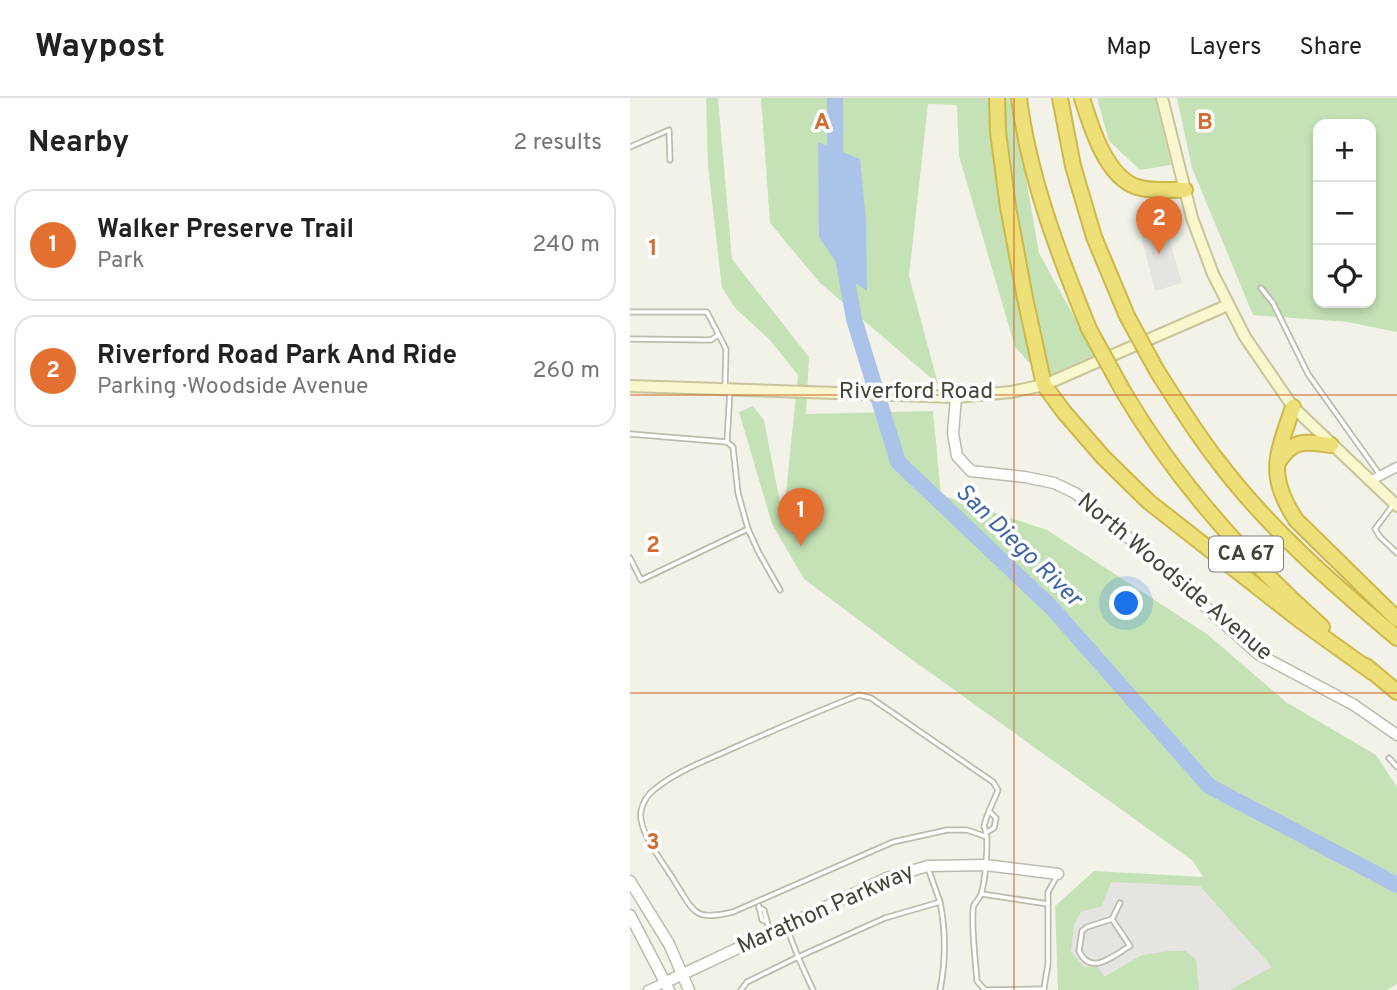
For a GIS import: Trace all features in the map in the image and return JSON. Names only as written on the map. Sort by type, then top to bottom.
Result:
[{"type":"highway","points":[[997,98],[998,132],[1008,207],[1044,384],[1064,412],[1104,457],[1149,502],[1301,621],[1372,672]]},
{"type":"highway","name":"CA 67","points":[[1019,98],[1034,172],[1057,248],[1089,329],[1149,435],[1220,527],[1290,598],[1397,692]]},
{"type":"highway","name":"CA 67","points":[[1060,98],[1073,166],[1094,237],[1127,316],[1184,415],[1242,492],[1289,542],[1397,638]]},
{"type":"highway","points":[[1082,98],[1102,151],[1114,172],[1124,182],[1139,188],[1185,190]]},
{"type":"highway","points":[[1293,407],[1276,465],[1283,501],[1296,520],[1397,619]]},
{"type":"highway","points":[[1276,465],[1286,450],[1299,442],[1331,445]]},
{"type":"main road","points":[[1163,98],[1192,218],[1227,304],[1245,337],[1293,407],[1331,445],[1375,478],[1395,501]]},
{"type":"main road","name":"Riverford Road","points":[[630,386],[956,397],[1011,392],[1044,384],[1227,304]]},
{"type":"street","name":"North Woodside Avenue","points":[[956,397],[954,433],[957,456],[971,471],[1026,477],[1075,493],[1258,654],[1369,714],[1397,735]]},
{"type":"street","points":[[1375,478],[1397,467]]},
{"type":"street","name":"Marathon Parkway","points":[[668,986],[683,974],[887,878],[928,866],[985,864],[1058,874]]},
{"type":"street","points":[[630,881],[669,944],[690,990]]},
{"type":"street","points":[[630,915],[668,986],[648,990]]},
{"type":"lane","points":[[630,147],[668,130],[670,160]]},
{"type":"lane","points":[[1261,288],[1273,303],[1308,373],[1375,478]]},
{"type":"lane","points":[[630,312],[706,312],[726,349],[727,442]]},
{"type":"lane","points":[[630,339],[711,340],[718,335]]},
{"type":"lane","points":[[630,434],[727,442],[733,447],[737,486],[748,529],[780,590]]},
{"type":"lane","points":[[1395,501],[1375,529],[1397,553]]},
{"type":"lane","points":[[630,558],[641,580],[748,529]]},
{"type":"lane","points":[[987,835],[967,830],[947,830],[893,842],[733,912],[710,917],[697,914],[647,836],[641,821],[645,800],[652,790],[663,783],[696,765],[859,695],[871,698],[993,782],[998,790],[990,812],[985,817],[987,835],[982,894],[973,907],[976,981],[980,987],[985,990],[1044,989],[1048,964],[1048,892],[1058,874]]},
{"type":"lane","points":[[1389,758],[1397,767]]},
{"type":"lane","points":[[987,835],[994,828],[996,818],[990,812]]},
{"type":"lane","points":[[928,866],[946,930],[940,990]]},
{"type":"lane","points":[[982,894],[1048,904]]},
{"type":"lane","points":[[757,902],[764,910],[770,933]]},
{"type":"lane","points":[[741,990],[747,982],[885,918],[940,902]]},
{"type":"lane","points":[[1112,919],[1130,946],[1102,963],[1086,962],[1079,951],[1082,931],[1112,919],[1121,903]]},
{"type":"lane","points":[[786,926],[813,990]]},
{"type":"green space","points":[[706,98],[718,98],[732,259],[809,357],[806,414],[933,411],[941,495],[1047,530],[1207,634],[1286,702],[1376,755],[1397,787],[1397,984],[1387,990],[1058,990],[1055,906],[1094,871],[1203,877],[1193,861],[804,579],[772,524],[739,412],[753,406],[764,420],[780,503],[785,502],[798,375],[769,339],[736,309],[722,288],[708,167]]},
{"type":"green space","points":[[761,98],[1012,98],[1039,253],[1095,355],[1043,378],[1015,347],[959,156],[957,105],[928,104],[909,276],[938,384],[820,283],[770,223]]},
{"type":"green space","points":[[1097,98],[1155,98],[1171,165],[1140,170],[1109,141]]},
{"type":"green space","points":[[1177,98],[1397,98],[1397,332],[1348,322],[1253,315],[1192,168]]},
{"type":"shaded area","points":[[1163,217],[1182,283],[1155,291],[1138,224]]},
{"type":"shaded area","points":[[1111,882],[1200,886],[1272,967],[1230,990],[1199,990],[1196,959],[1185,951],[1142,955],[1104,977],[1098,967],[1084,967],[1071,952],[1074,924],[1081,912],[1102,906]]},
{"type":"water","points":[[818,142],[860,159],[866,220],[867,291],[846,277],[819,237]]},
{"type":"waterway","name":"San Diego River","points":[[835,98],[835,169]]},
{"type":"waterway","name":"San Diego River","points":[[843,257],[854,319],[898,462],[1052,608],[1209,786],[1397,885]]},
{"type":"place","name":"Riverford Road Park And Ride","points":[[1159,254]]},
{"type":"place","name":"Walker Preserve Trail","points":[[801,546]]}]
